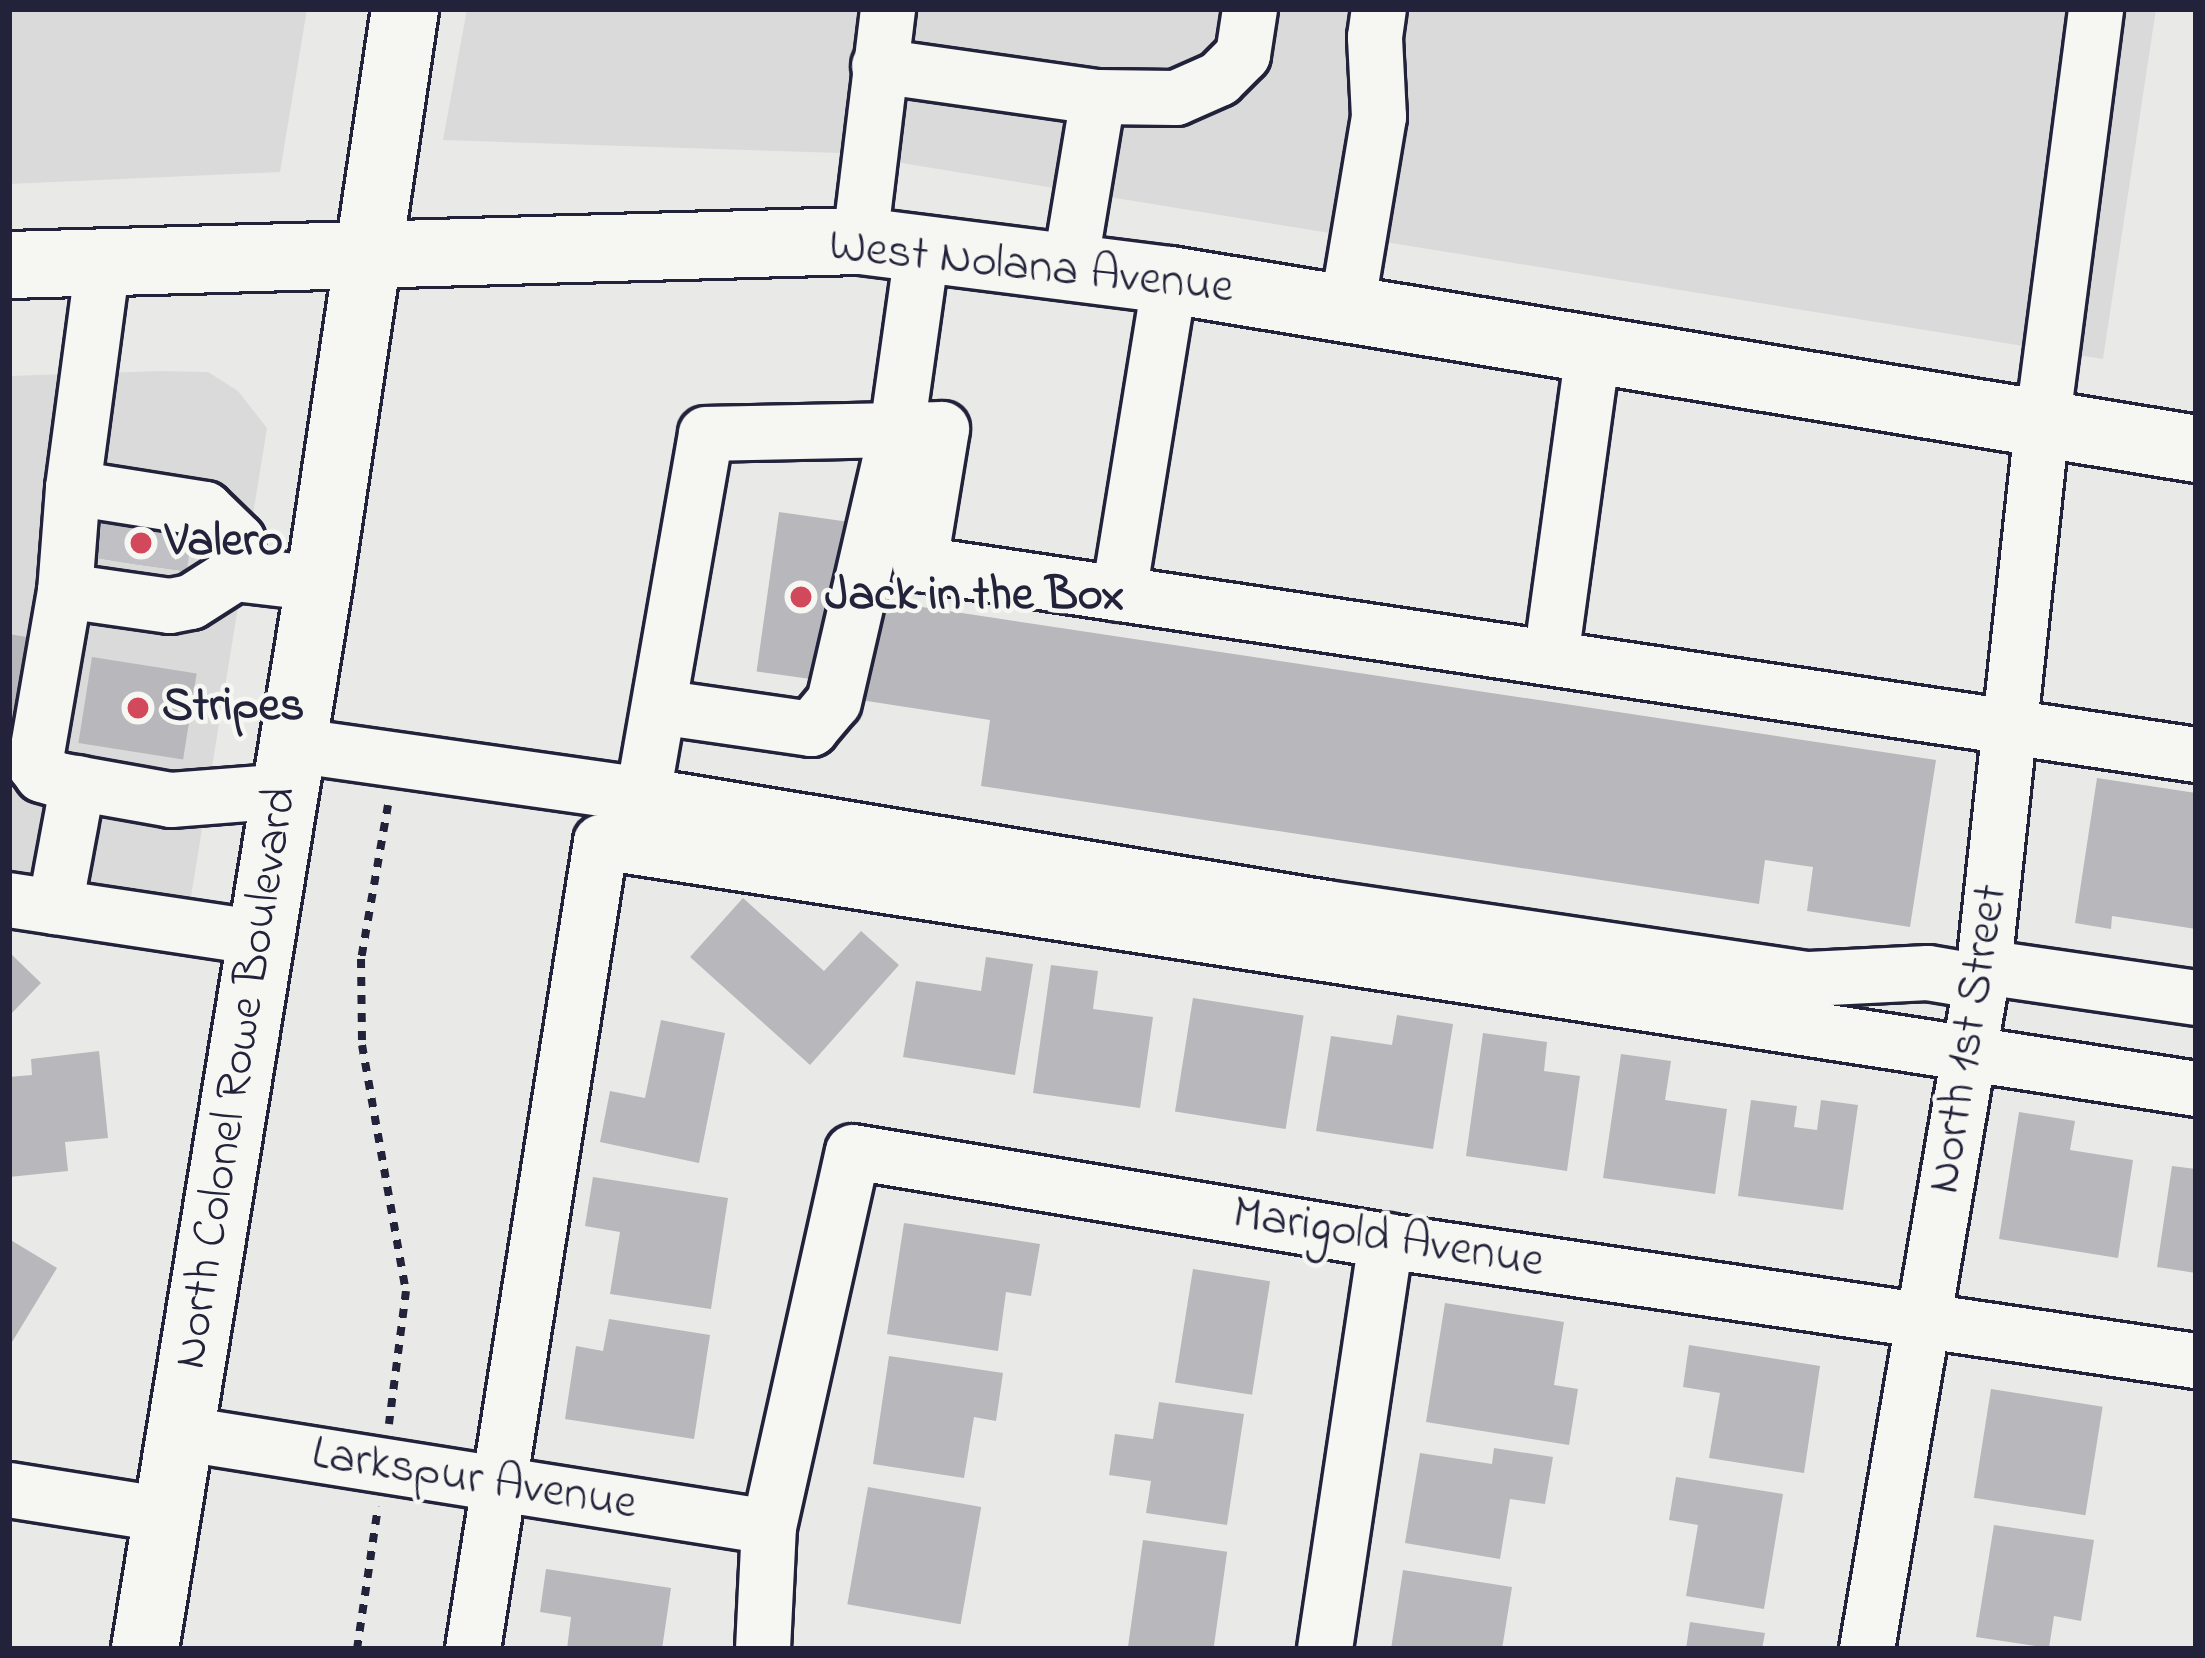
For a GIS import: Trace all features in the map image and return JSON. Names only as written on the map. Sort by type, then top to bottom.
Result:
[{"type":"main road","name":"North Colonel Rowe Boulevard","points":[[145,1649],[319,584],[406,9]]},
{"type":"main road","name":"West Nolana Avenue","points":[[9,265],[366,252],[891,247],[1170,280],[2196,448]]},
{"type":"street","points":[[658,707],[811,729],[834,702],[897,430],[879,66],[888,9]]},
{"type":"street","points":[[879,66],[1098,97],[1176,98],[1220,79],[1243,55],[1250,9]]},
{"type":"street","points":[[1347,308],[1379,117],[1375,38],[1379,9]]},
{"type":"street","name":"North 1st Street","points":[[1867,1649],[1983,974],[2042,426],[2096,9]]},
{"type":"street","points":[[1070,267],[1098,97]]},
{"type":"street","points":[[103,263],[123,545],[35,765],[42,775],[171,800],[289,768],[643,795],[1326,908],[1809,979],[1983,974],[2196,998]]},
{"type":"street","points":[[1119,594],[1170,280]]},
{"type":"street","points":[[1551,658],[1593,352]]},
{"type":"street","points":[[643,795],[706,434],[942,429],[920,564],[2196,755]]},
{"type":"street","points":[[123,545],[206,509],[238,541],[235,574]]},
{"type":"street","points":[[123,545],[191,602],[235,574],[319,584]]},
{"type":"street","points":[[77,783],[32,903],[260,938]]},
{"type":"street","points":[[473,1649],[601,842],[2196,1088]]},
{"type":"street","name":"Marigold Avenue","points":[[770,1527],[853,1152],[1386,1241],[2196,1361]]},
{"type":"street","points":[[1325,1649],[1386,1241]]},
{"type":"street","name":"Larkspur Avenue","points":[[178,1433],[770,1527]]},
{"type":"street","points":[[9,1490],[166,1515]]},
{"type":"street","points":[[770,1527],[770,1648]]},
{"type":"path","points":[[388,807],[361,958],[362,1045],[406,1291],[388,1433]]},
{"type":"path","points":[[356,1649],[378,1506]]},
{"type":"shaded area","points":[[9,9],[307,9],[280,172],[9,184]]},
{"type":"shaded area","points":[[467,9],[2156,9],[2103,359],[840,153],[443,140]]},
{"type":"shaded area","points":[[208,372],[238,391],[267,428],[189,909],[9,882],[9,376]]},
{"type":"building","name":"Jack in the Box","points":[[779,512],[849,522],[827,681],[757,671]]},
{"type":"building","points":[[869,599],[1936,760],[1910,927],[1807,911],[1813,867],[1765,860],[1759,904],[981,786],[990,720],[854,699]]},
{"type":"building","points":[[9,634],[32,638],[12,772],[9,772]]},
{"type":"building","name":"Stripes","points":[[92,657],[197,674],[183,760],[78,743]]},
{"type":"building","points":[[2097,778],[2196,793],[2196,929],[2112,916],[2111,929],[2075,923]]},
{"type":"building","points":[[743,898],[824,971],[861,931],[899,965],[810,1065],[690,957]]},
{"type":"building","points":[[9,952],[41,983],[9,1016]]},
{"type":"building","points":[[986,957],[1033,964],[1015,1075],[903,1057],[916,981],[981,991]]},
{"type":"building","points":[[1051,965],[1098,971],[1093,1009],[1153,1017],[1140,1108],[1033,1093]]},
{"type":"building","points":[[1193,998],[1304,1016],[1286,1129],[1175,1112]]},
{"type":"building","points":[[1397,1015],[1453,1024],[1433,1149],[1316,1131],[1331,1036],[1392,1045]]},
{"type":"building","points":[[661,1020],[725,1033],[699,1163],[600,1142],[610,1091],[645,1098]]},
{"type":"building","points":[[1483,1033],[1547,1042],[1544,1071],[1580,1076],[1567,1171],[1466,1156]]},
{"type":"building","points":[[99,1051],[108,1138],[65,1142],[68,1171],[9,1177],[9,1077],[32,1075],[31,1059]]},
{"type":"building","points":[[1621,1054],[1671,1061],[1665,1100],[1727,1109],[1715,1194],[1603,1178]]},
{"type":"building","points":[[1751,1100],[1797,1106],[1794,1127],[1817,1130],[1821,1100],[1858,1105],[1843,1210],[1738,1196]]},
{"type":"building","points":[[2019,1112],[2075,1121],[2070,1150],[2133,1160],[2118,1258],[1999,1239]]},
{"type":"building","points":[[2172,1166],[2196,1169],[2196,1273],[2157,1267]]},
{"type":"building","points":[[593,1177],[728,1198],[711,1309],[610,1294],[620,1232],[585,1226]]},
{"type":"building","points":[[904,1223],[1040,1244],[1031,1296],[1006,1292],[998,1351],[887,1334]]},
{"type":"building","points":[[9,1239],[57,1268],[9,1347]]},
{"type":"building","points":[[1193,1269],[1270,1281],[1252,1395],[1175,1383]]},
{"type":"building","points":[[1445,1303],[1564,1322],[1554,1385],[1578,1389],[1569,1445],[1426,1422]]},
{"type":"building","points":[[609,1319],[710,1335],[694,1439],[565,1419],[576,1346],[603,1351]]},
{"type":"building","points":[[1689,1345],[1820,1366],[1804,1473],[1709,1458],[1720,1393],[1683,1387]]},
{"type":"building","points":[[889,1356],[1003,1373],[996,1421],[974,1417],[964,1478],[873,1464]]},
{"type":"building","points":[[1991,1389],[2103,1407],[2085,1515],[1974,1498]]},
{"type":"building","points":[[1159,1402],[1244,1414],[1227,1525],[1146,1513],[1151,1481],[1109,1475],[1115,1434],[1153,1439]]},
{"type":"building","points":[[1494,1448],[1553,1457],[1545,1504],[1510,1499],[1500,1559],[1405,1543],[1420,1453],[1492,1464]]},
{"type":"building","points":[[1676,1477],[1783,1494],[1764,1609],[1686,1596],[1698,1525],[1669,1520]]},
{"type":"building","points":[[868,1487],[981,1507],[961,1624],[847,1604]]},
{"type":"building","points":[[1994,1525],[2094,1540],[2081,1621],[2054,1616],[2049,1648],[1976,1637]]},
{"type":"building","points":[[1143,1540],[1227,1552],[1214,1649],[1128,1647]]},
{"type":"building","points":[[546,1569],[671,1588],[662,1649],[567,1649],[571,1617],[540,1612]]},
{"type":"building","points":[[1403,1570],[1512,1587],[1502,1649],[1391,1649]]},
{"type":"building","points":[[1690,1622],[1765,1633],[1762,1649],[1686,1649]]},
{"type":"tunnel","points":[[107,560],[114,517]]},
{"type":"tunnel","points":[[160,568],[166,525]]},
{"type":"place","name":"Valero","points":[[141,543]]},
{"type":"place","name":"Jack in the Box","points":[[801,597]]},
{"type":"place","name":"Stripes","points":[[138,708]]}]
